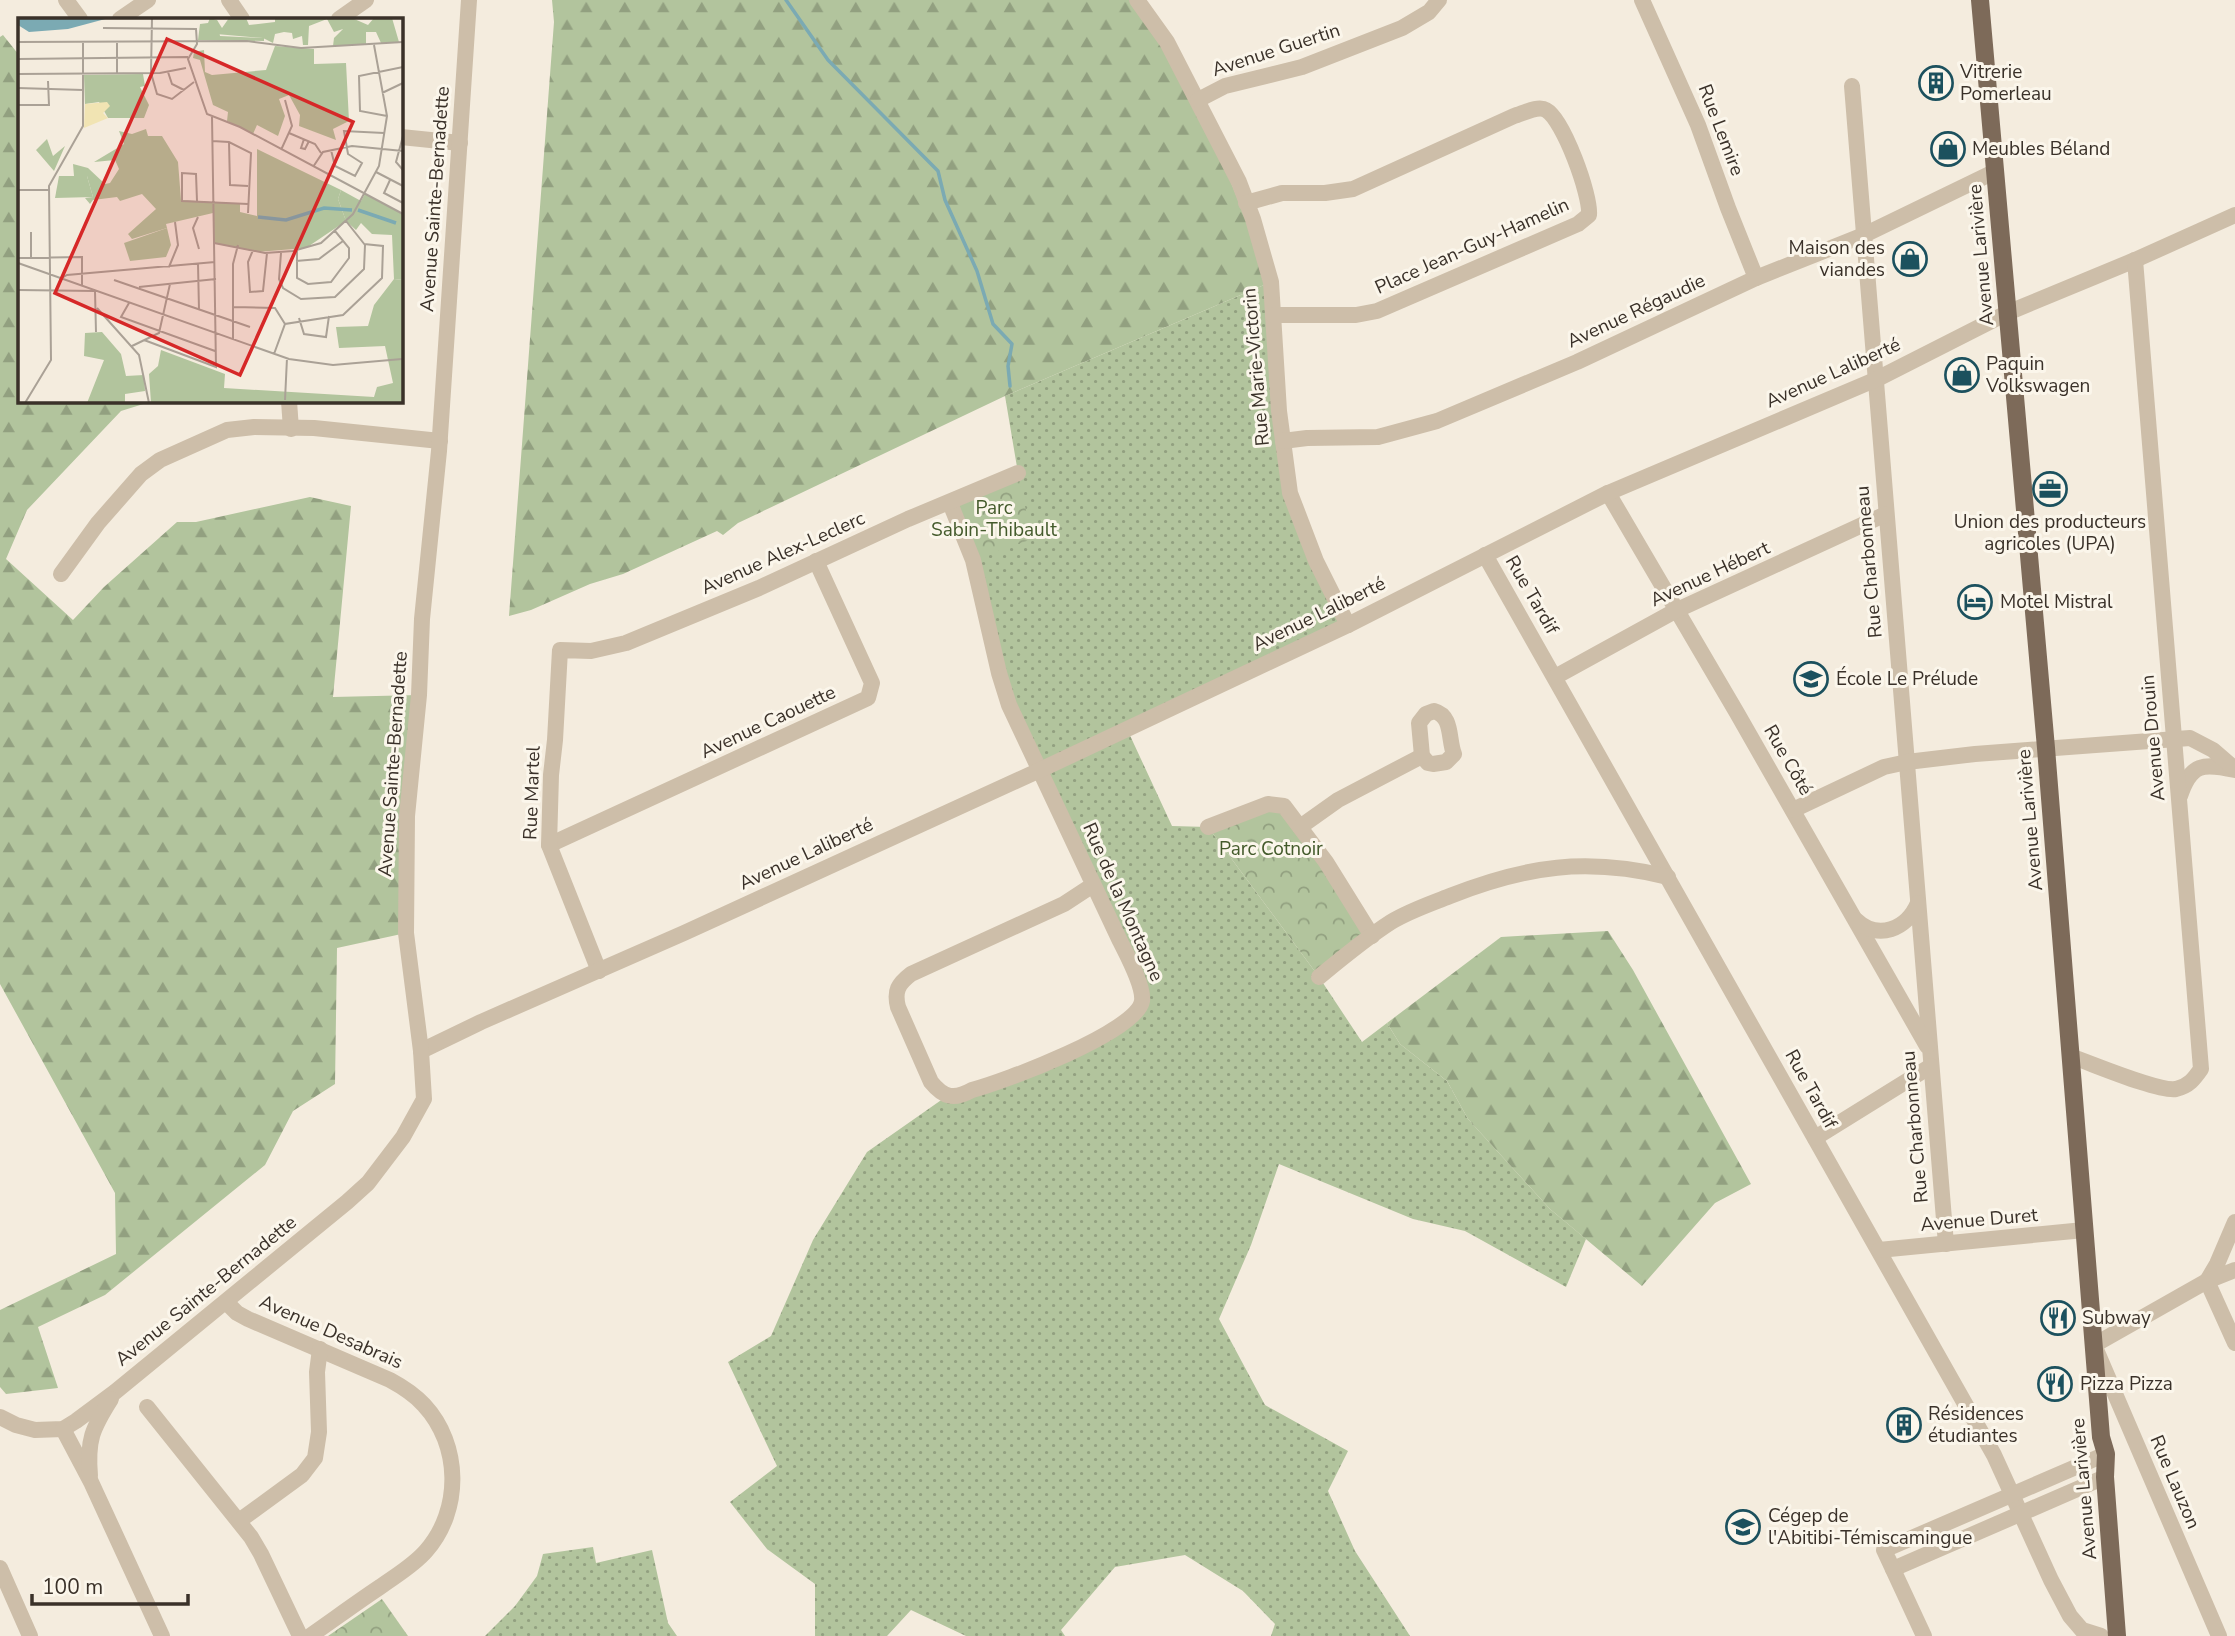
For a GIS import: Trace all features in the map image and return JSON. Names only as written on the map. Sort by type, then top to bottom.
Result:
[{"type":"main road","name":"Avenue Larivière","points":[[1980,0],[2046,748],[2101,1437],[2106,1454],[2105,1477],[2117,1636]]},
{"type":"street","points":[[66,0],[79,18]]},
{"type":"street","points":[[122,18],[148,0]]},
{"type":"street","points":[[229,0],[241,18]]},
{"type":"street","points":[[340,18],[366,0]]},
{"type":"street","name":"Avenue Sainte-Bernadette","points":[[63,1429],[115,1392],[368,1183],[418,1114],[424,1099],[421,1051],[406,933],[407,816],[419,695],[422,619],[440,440],[469,0]]},
{"type":"street","name":"Rue Marie-Victorin","points":[[1137,0],[1167,43],[1198,100],[1239,182],[1253,219],[1271,282],[1283,441],[1290,493],[1328,588],[1348,625]]},
{"type":"street","name":"Avenue Guertin","points":[[1198,100],[1225,86],[1303,67],[1402,28],[1429,12],[1438,0]]},
{"type":"street","name":"Rue Lemire","points":[[1642,0],[1698,125],[1727,208],[1756,278]]},
{"type":"street","name":"Rue Charbonneau","points":[[1852,86],[1946,1244]]},
{"type":"street","name":"Place Jean-Guy-Hamelin","points":[[1246,203],[1282,193],[1325,193],[1353,188],[1514,116],[1540,108],[1546,110],[1559,126],[1590,201],[1589,215],[1578,224],[1377,312],[1356,315],[1273,315]]},
{"type":"street","points":[[402,137],[460,143]]},
{"type":"street","name":"Avenue Régaudie","points":[[1283,441],[1378,437],[1437,421],[1577,362],[1756,278],[1864,235],[1994,172]]},
{"type":"street","name":"Avenue Laliberté","points":[[421,1051],[1040,770],[1348,625],[1608,493],[1877,379],[2007,313],[2235,215]]},
{"type":"street","name":"Avenue Drouin","points":[[2070,1056],[2157,1087],[2174,1089],[2191,1083],[2201,1069],[2135,260]]},
{"type":"street","points":[[289,402],[291,429]]},
{"type":"street","points":[[61,574],[98,523],[141,474],[160,460],[227,430],[254,427],[357,431],[440,440]]},
{"type":"street","name":"Avenue Alex-Leclerc","points":[[560,650],[591,651],[617,647],[759,588],[1018,472]]},
{"type":"street","name":"Rue Côté","points":[[1608,493],[1793,810],[1931,1058]]},
{"type":"street","name":"Rue de la Montagne","points":[[950,503],[974,560],[1003,689],[1136,976],[1143,1000],[1139,1011],[1119,1028],[1091,1043],[961,1096],[947,1096],[939,1091],[931,1082],[898,1007],[895,996],[898,984],[911,974],[1064,904],[1093,885]]},
{"type":"street","name":"Avenue Hébert","points":[[1555,677],[1675,611],[1886,514]]},
{"type":"street","name":"Rue Tardif","points":[[1485,555],[1994,1455],[2070,1616],[2082,1630],[2101,1636]]},
{"type":"street","name":"Avenue Caouette","points":[[548,845],[868,698],[872,683],[816,561]]},
{"type":"street","name":"Rue Martel","points":[[560,650],[548,845],[598,971]]},
{"type":"street","points":[[1793,810],[1884,766],[2046,748],[2190,738],[2213,750],[2235,769]]},
{"type":"street","points":[[1300,827],[1338,800],[1422,756]]},
{"type":"street","points":[[2179,799],[2186,781],[2195,769],[2212,765],[2235,769]]},
{"type":"street","points":[[1208,827],[1268,804],[1284,806],[1326,862],[1372,936]]},
{"type":"street","points":[[1319,977],[1392,922],[1479,885],[1540,869],[1596,866],[1634,869],[1668,877]]},
{"type":"street","points":[[1854,919],[1871,930],[1885,930],[1900,926],[1913,914],[1918,903]]},
{"type":"street","points":[[1815,1138],[1931,1058]]},
{"type":"street","points":[[2207,1281],[2217,1265],[2235,1222]]},
{"type":"street","name":"Avenue Duret","points":[[1879,1250],[2084,1230]]},
{"type":"street","points":[[2094,1345],[2207,1281],[2235,1270]]},
{"type":"street","points":[[2207,1281],[2235,1343]]},
{"type":"street","name":"Avenue Desabrais","points":[[226,1302],[237,1313],[390,1380],[416,1397],[432,1414],[450,1454],[452,1476],[447,1513],[438,1534],[425,1552],[409,1567],[310,1636]]},
{"type":"street","name":"Rue Lauzon","points":[[2094,1345],[2218,1636]]},
{"type":"street","points":[[239,1521],[302,1475],[315,1458],[319,1432],[317,1372],[320,1349]]},
{"type":"street","points":[[91,1482],[91,1435],[115,1392]]},
{"type":"street","points":[[148,1407],[239,1521],[261,1554],[300,1636]]},
{"type":"street","points":[[0,1417],[35,1430],[63,1429],[91,1482],[162,1636]]},
{"type":"street","points":[[1924,1636],[1884,1550],[2012,1497],[2106,1454]]},
{"type":"street","points":[[1893,1569],[2105,1477]]},
{"type":"street","points":[[0,1568],[30,1636]]},
{"type":"green space","points":[[552,0],[1137,0],[1198,100],[1271,282],[1005,396],[738,523],[723,535],[717,531],[623,574],[509,616],[554,22]]},
{"type":"green space","points":[[3,35],[18,54],[18,402],[150,402],[121,411],[27,510],[6,559],[73,620],[104,587],[177,522],[196,522],[310,497],[351,506],[333,697],[419,695],[406,933],[337,948],[335,1084],[293,1111],[265,1165],[105,1295],[38,1327],[58,1388],[6,1394],[0,1387],[0,1310],[116,1254],[115,1193],[0,984],[0,37]]},
{"type":"green space","points":[[1271,282],[1286,472],[1348,625],[1127,729],[1172,826],[1208,827],[1319,977],[1362,1042],[1387,1023],[1400,1044],[1447,1081],[1468,1119],[1550,1209],[1586,1239],[1566,1287],[1465,1231],[1413,1219],[1279,1164],[1251,1245],[1219,1319],[1265,1405],[1348,1451],[1328,1491],[1355,1551],[1410,1636],[1271,1636],[1275,1624],[1243,1591],[1185,1555],[1115,1567],[1061,1630],[1065,1636],[966,1636],[911,1610],[887,1636],[815,1636],[815,1584],[767,1549],[730,1502],[777,1466],[728,1362],[771,1336],[813,1240],[867,1152],[947,1096],[1091,1043],[1142,1000],[1019,728],[973,560],[1018,473],[1005,396]]},
{"type":"green space","name":"Parc Sabin-Thibault","points":[[1018,473],[1032,539],[973,560],[950,503]]},
{"type":"green space","name":"Parc Cotnoir","points":[[1284,806],[1372,936],[1319,977],[1208,827]]},
{"type":"green space","points":[[1608,931],[1633,970],[1751,1184],[1715,1203],[1642,1286],[1550,1209],[1468,1119],[1447,1081],[1400,1044],[1387,1023],[1501,937]]},
{"type":"green space","points":[[593,1547],[596,1563],[652,1550],[668,1623],[677,1636],[485,1636],[515,1606],[537,1576],[543,1554]]},
{"type":"green space","points":[[382,1599],[408,1636],[328,1636]]},
{"type":"waterway","points":[[786,0],[828,60],[938,171],[945,200],[977,271],[993,324],[1012,344],[1008,366],[1010,386]]},
{"type":"place","name":"Vitrerie Pomerleau","points":[[1936,83]]},
{"type":"place","name":"Meubles Béland","points":[[1948,149]]},
{"type":"place","name":"Maison des viandes","points":[[1910,259]]},
{"type":"place","name":"Paquin Volkswagen","points":[[1962,375]]},
{"type":"place","name":"Union des producteurs agricoles (UPA)","points":[[2050,489]]},
{"type":"place","name":"Motel Mistral","points":[[1975,602]]},
{"type":"place","name":"École Le Prélude","points":[[1811,679]]},
{"type":"place","name":"Subway","points":[[2058,1318]]},
{"type":"place","name":"Pizza Pizza","points":[[2055,1384]]},
{"type":"place","name":"Résidences étudiantes","points":[[1904,1425]]},
{"type":"place","name":"Cégep de l'Abitibi-Témiscamingue","points":[[1743,1527]]}]
